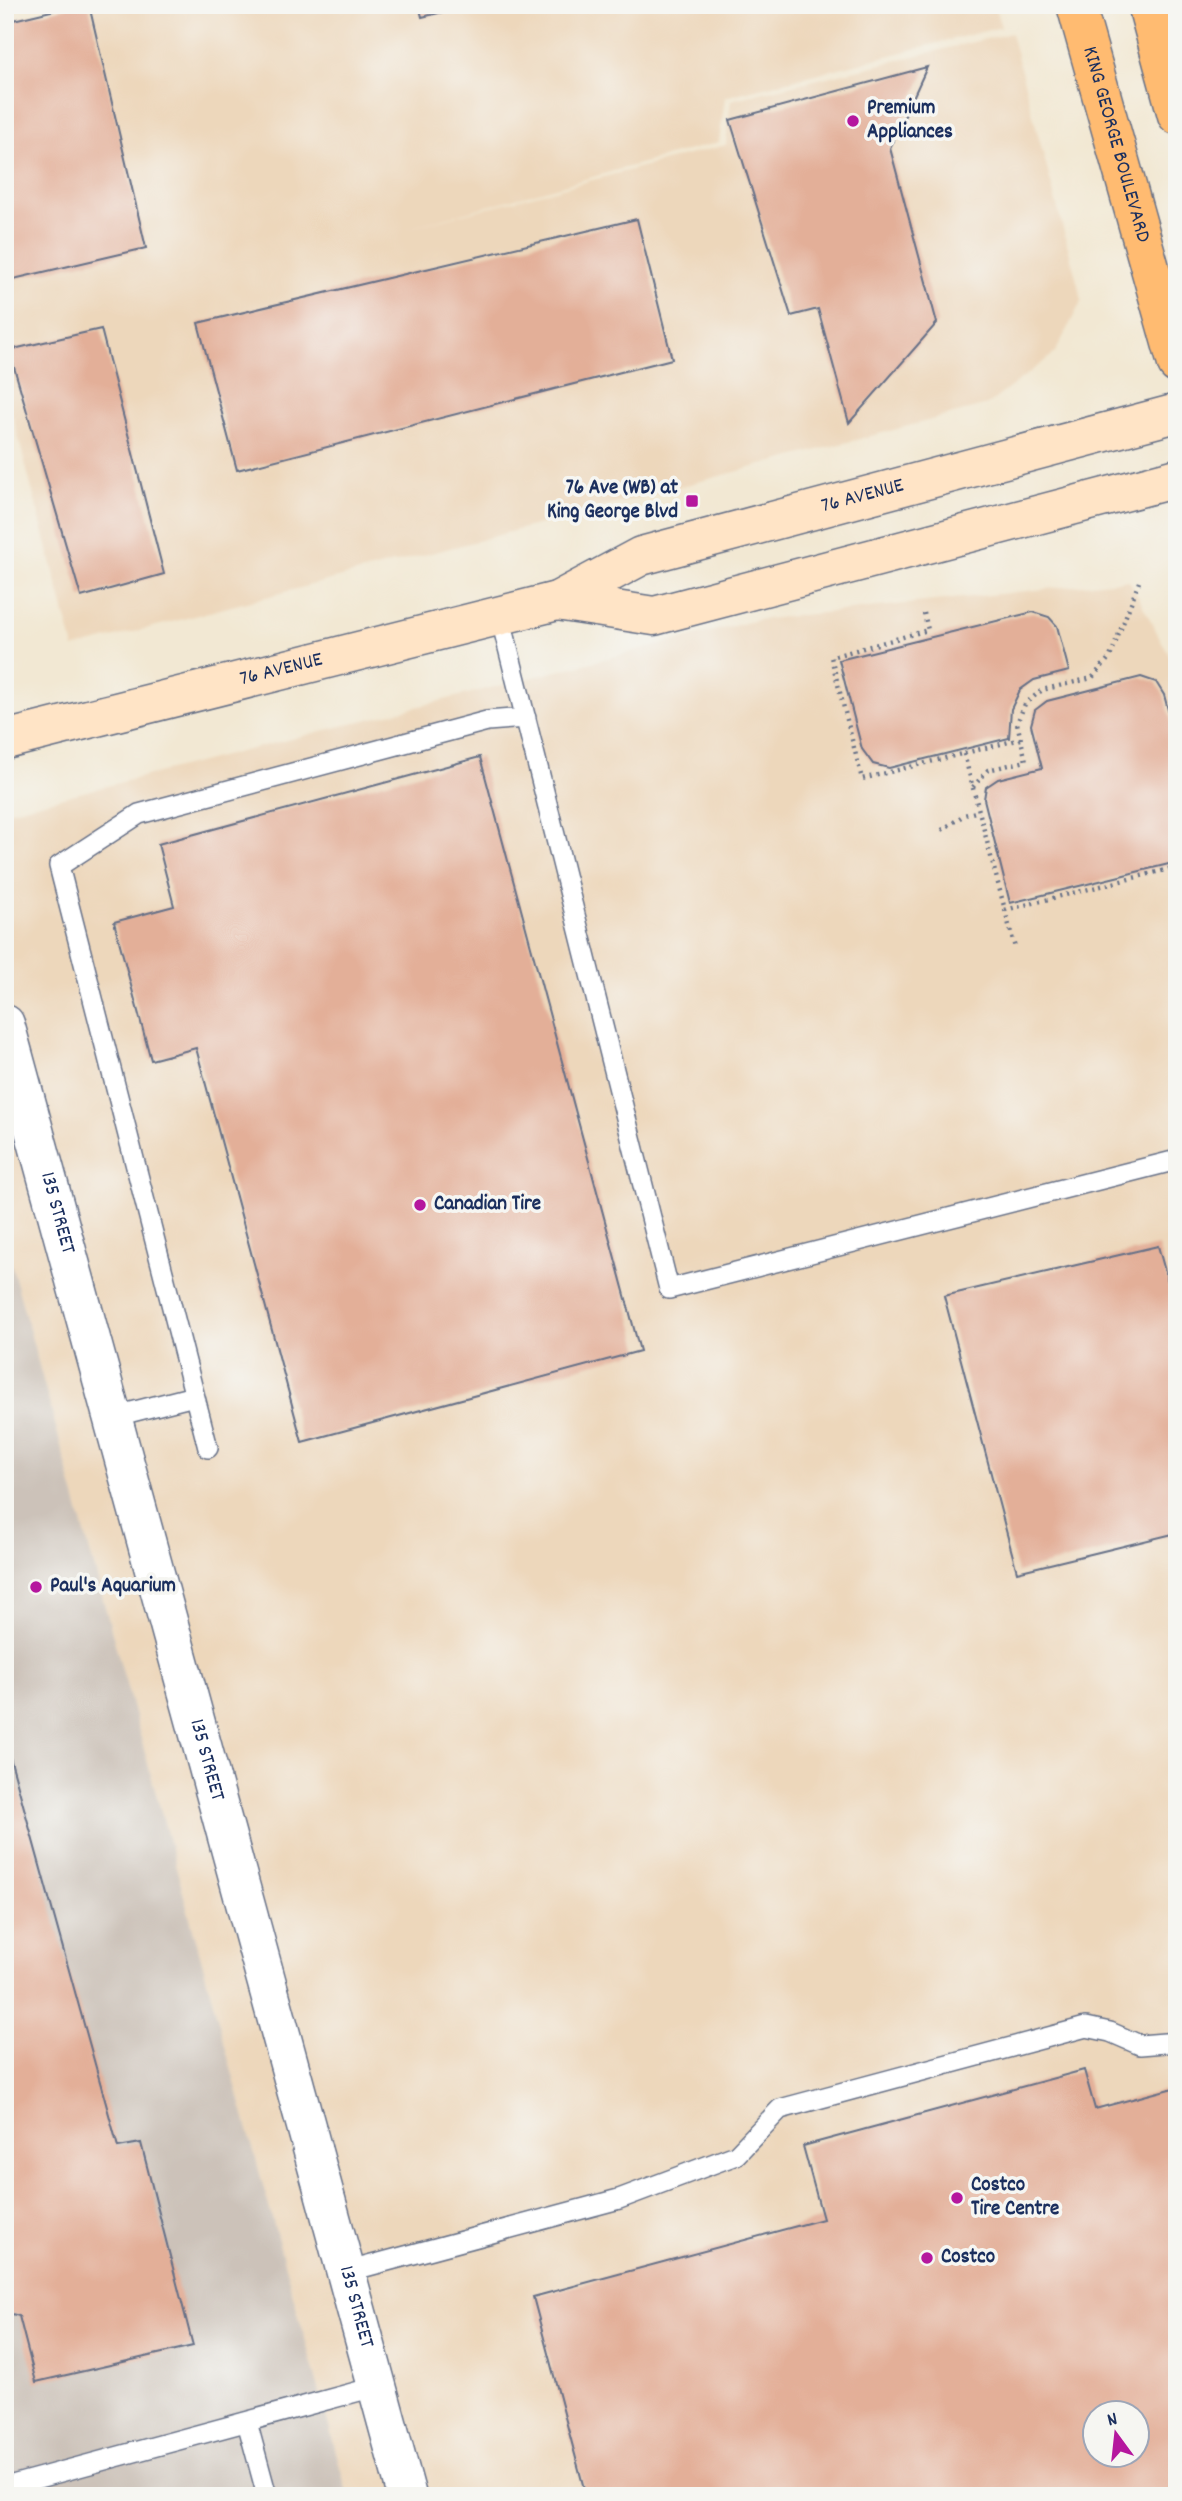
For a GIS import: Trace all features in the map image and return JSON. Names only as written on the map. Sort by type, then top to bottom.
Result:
[{"type":"main road","name":"KING GEORGE BOULEVARD","points":[[1076,5],[1177,364]]},
{"type":"main road","points":[[1147,5],[1177,115]]},
{"type":"main road","name":"76 AVENUE","points":[[5,740],[557,601],[641,556],[1177,413]]},
{"type":"main road","name":"76 AVENUE","points":[[557,601],[654,616],[1177,478]]},
{"type":"street","name":"135 STREET","points":[[5,1024],[407,2496]]},
{"type":"lane","points":[[500,615],[669,1289],[1177,1160]]},
{"type":"lane","points":[[208,1448],[59,866],[139,814],[487,721],[526,718]]},
{"type":"lane","points":[[112,1417],[194,1396]]},
{"type":"lane","points":[[346,2272],[619,2199],[736,2155],[780,2109],[1086,2027],[1111,2032],[1140,2045],[1177,2042]]},
{"type":"lane","points":[[5,2487],[378,2386]]},
{"type":"lane","points":[[247,2421],[267,2496]]},
{"type":"path","points":[[973,787],[988,770],[1026,761],[1017,723],[1025,704],[1042,690],[1092,678],[1110,657],[1139,582]]},
{"type":"path","points":[[924,613],[928,630],[831,657],[862,779],[1021,739]]},
{"type":"path","points":[[964,754],[1015,948]]},
{"type":"path","points":[[942,830],[964,815],[979,811]]},
{"type":"path","points":[[1005,910],[1173,868],[1177,880]]},
{"type":"shaded area","points":[[91,5],[994,5],[1001,27],[725,97],[719,142],[401,230],[726,145],[731,100],[1011,33],[1082,300],[1055,353],[987,405],[74,648],[5,387],[5,27]]},
{"type":"shaded area","points":[[1129,580],[1177,670],[1177,2496],[348,2496],[5,1241],[5,812],[757,620]]},
{"type":"shaded area","points":[[5,1241],[348,2496],[5,2496]]},
{"type":"building","points":[[76,5],[89,5],[146,248],[5,281],[5,22]]},
{"type":"building","points":[[419,5],[468,5],[468,6],[422,17]]},
{"type":"building","points":[[927,67],[890,148],[937,323],[849,423],[818,309],[791,316],[730,120]]},
{"type":"building","points":[[637,219],[672,359],[237,470],[198,323]]},
{"type":"building","points":[[101,329],[164,574],[81,597],[9,350]]},
{"type":"building","points":[[1033,612],[1049,617],[1057,626],[1069,671],[1034,680],[1020,690],[1011,709],[1009,738],[889,768],[873,764],[862,749],[839,660]]},
{"type":"building","points":[[1141,677],[1156,682],[1164,695],[1177,743],[1177,862],[1010,903],[984,799],[986,787],[998,779],[1042,768],[1031,725],[1035,710],[1047,701]]},
{"type":"building","name":"Canadian Tire","points":[[480,757],[640,1351],[302,1442],[196,1048],[151,1060],[114,922],[174,906],[158,844]]},
{"type":"building","points":[[1158,1246],[1177,1314],[1177,1533],[1017,1572],[944,1296]]},
{"type":"building","points":[[6,1743],[118,2147],[141,2143],[193,2346],[36,2382],[19,2316],[5,2312]]},
{"type":"building","name":"Costco","points":[[1084,2070],[1095,2109],[1177,2087],[1177,2496],[586,2496],[533,2297],[823,2219],[803,2146]]},
{"type":"place","name":"Premium Appliances","points":[[853,121]]},
{"type":"place","name":"76 Ave (WB) at King George Blvd","points":[[692,501]]},
{"type":"place","name":"Canadian Tire","points":[[420,1205]]},
{"type":"place","name":"Paul's Aquarium","points":[[36,1587]]},
{"type":"place","name":"Costco Tire Centre","points":[[957,2198]]},
{"type":"place","name":"Costco","points":[[927,2258]]}]
